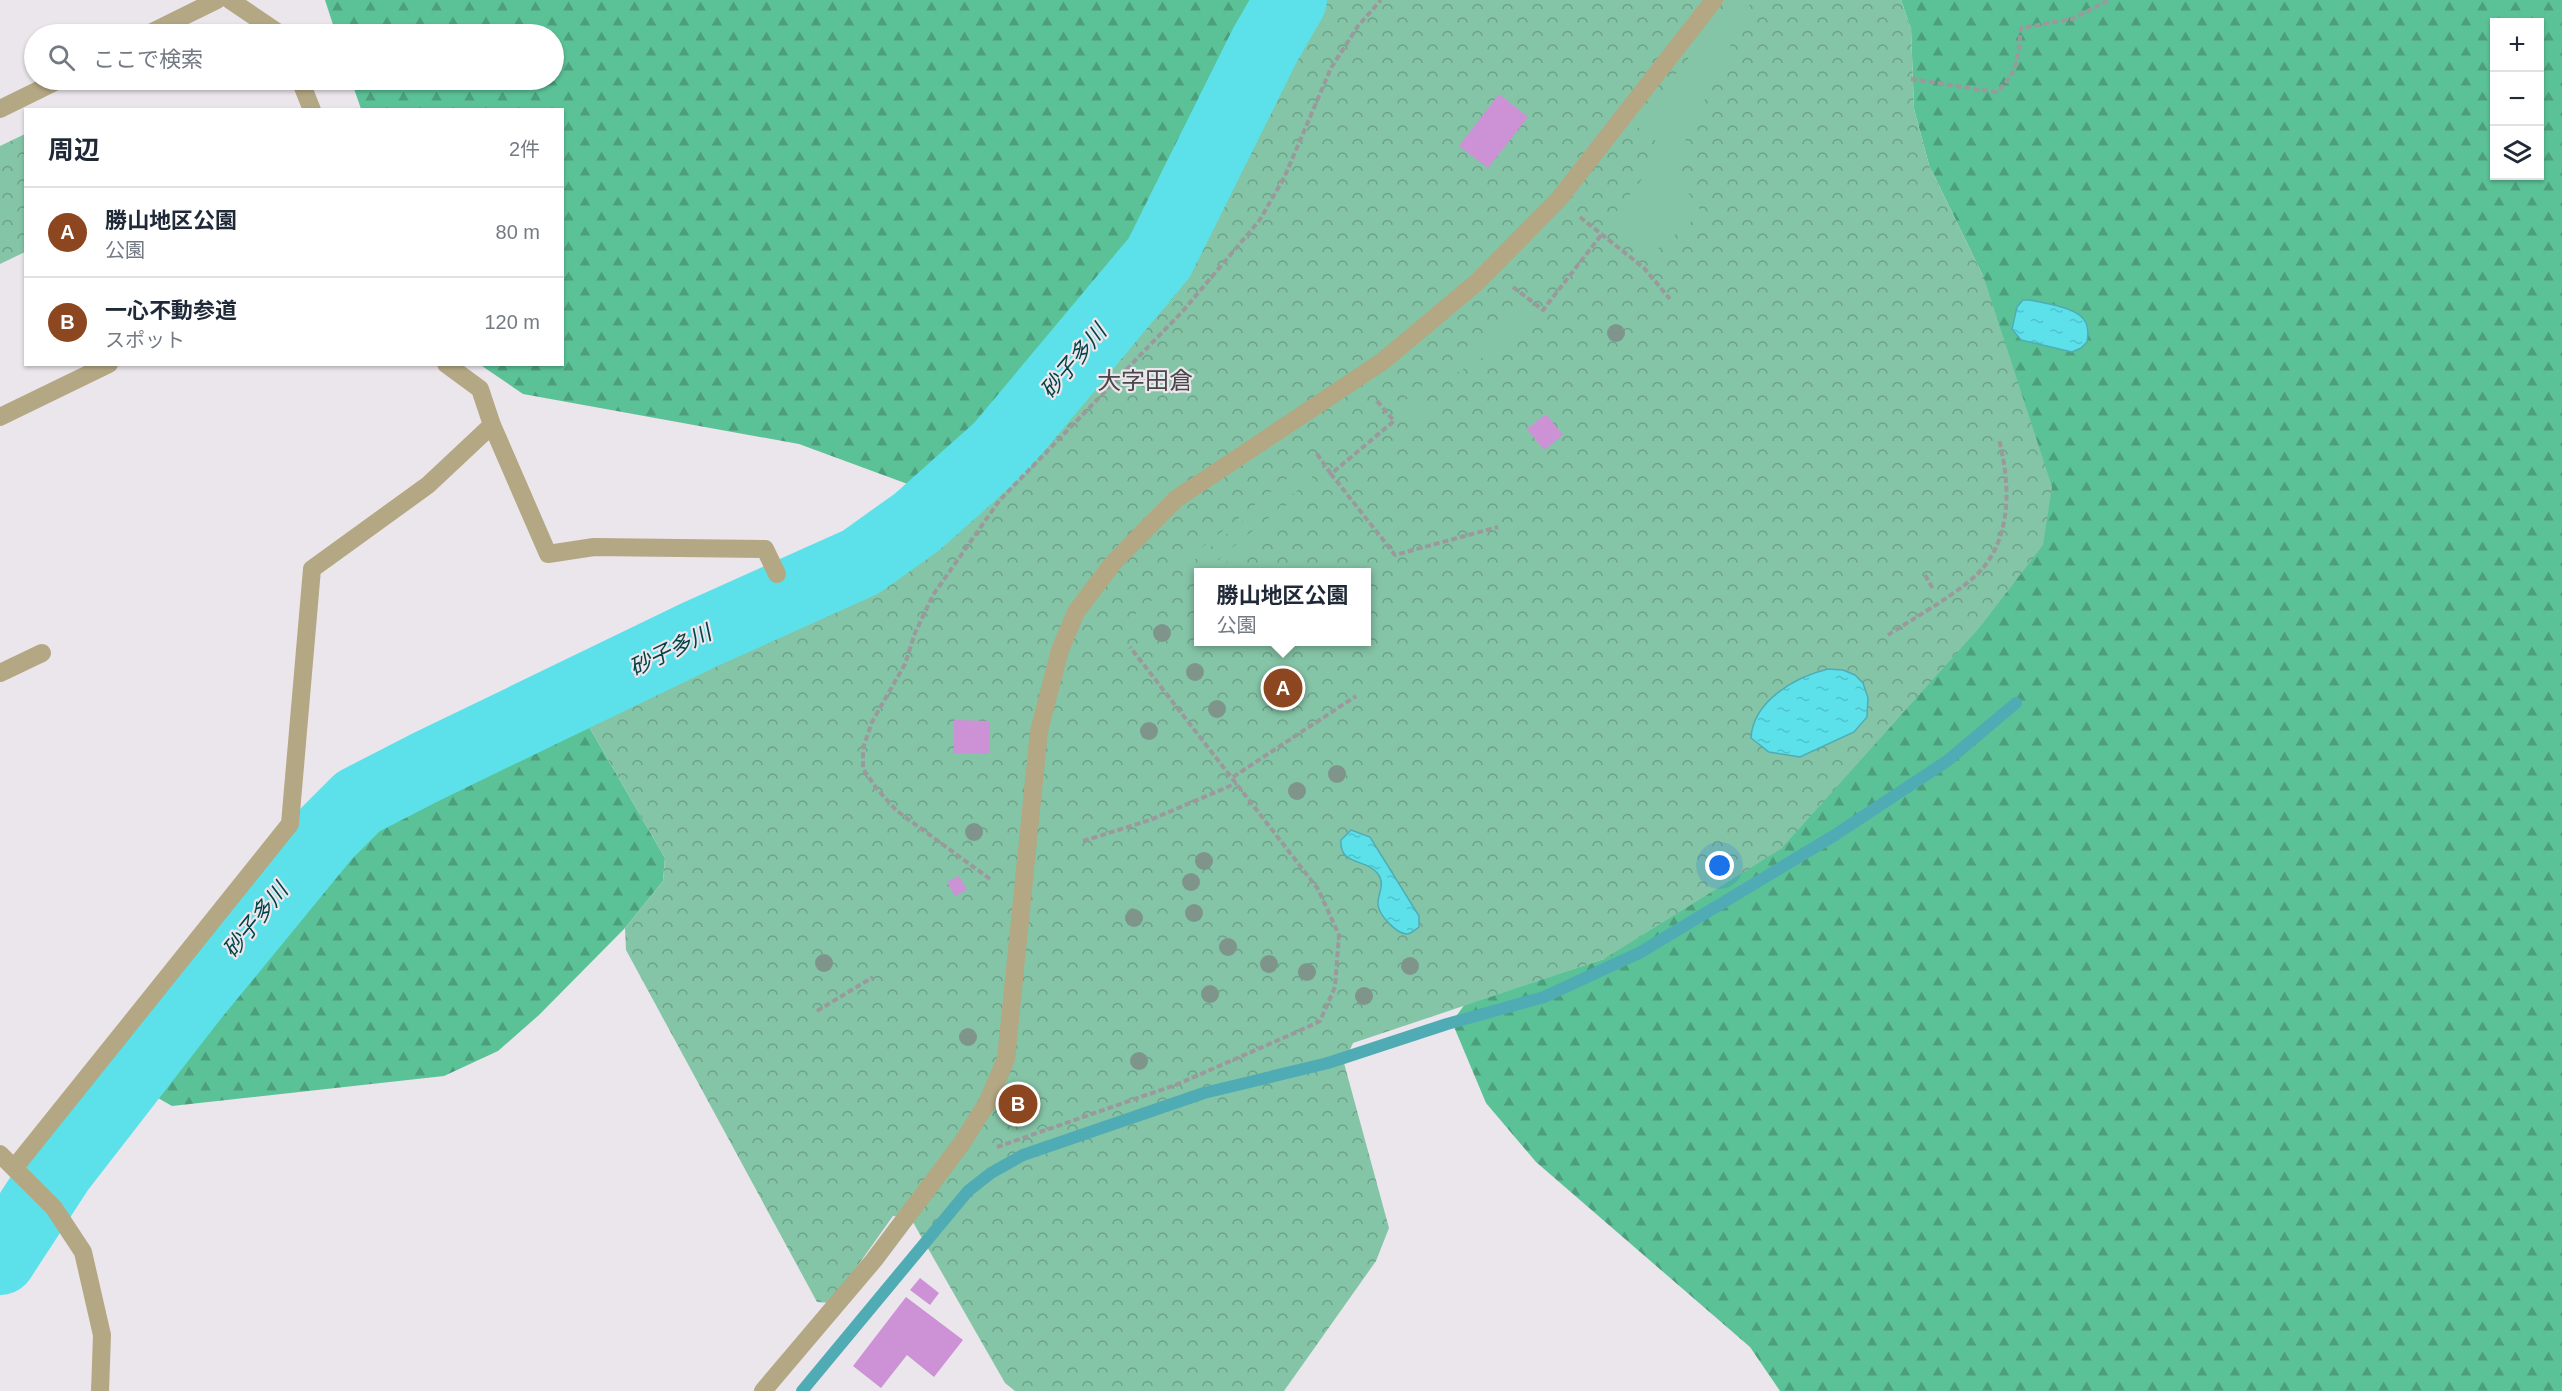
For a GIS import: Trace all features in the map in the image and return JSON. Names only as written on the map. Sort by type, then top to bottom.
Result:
[{"type":"street","points":[[168,24],[217,0]]},
{"type":"street","points":[[230,0],[265,24]]},
{"type":"street","points":[[763,1391],[874,1260],[962,1143],[987,1103],[1006,1059],[1039,730],[1060,650],[1076,612],[1113,563],[1176,499],[1383,360],[1476,283],[1559,199],[1713,0]]},
{"type":"street","points":[[0,109],[39,90]]},
{"type":"street","points":[[304,90],[311,108]]},
{"type":"street","points":[[0,417],[105,366]]},
{"type":"street","points":[[449,366],[480,389],[492,425],[548,554],[594,547],[765,549],[777,574]]},
{"type":"street","points":[[19,1172],[290,824],[312,569],[428,485],[492,425]]},
{"type":"street","points":[[0,673],[42,653]]},
{"type":"street","points":[[0,1154],[54,1208],[83,1252],[102,1335],[100,1391]]},
{"type":"path","points":[[990,879],[897,811],[877,789],[863,769],[863,748],[872,722],[905,664],[915,633],[933,595],[999,501],[1182,312],[1259,221],[1284,177],[1331,68],[1358,26],[1381,0]]},
{"type":"path","points":[[1911,79],[1996,92],[2010,80],[2017,64],[2021,28],[2072,19],[2109,0]]},
{"type":"path","points":[[1578,215],[1644,268],[1670,300]]},
{"type":"path","points":[[1504,293],[1512,286],[1543,310],[1602,234]]},
{"type":"path","points":[[1331,474],[1394,422],[1377,401],[1386,394]]},
{"type":"path","points":[[1888,635],[1983,569],[2001,537],[2007,503],[2006,467],[1999,440]]},
{"type":"path","points":[[1317,454],[1395,555],[1498,527]]},
{"type":"path","points":[[1925,575],[1933,589]]},
{"type":"path","points":[[997,1147],[1178,1084],[1320,1021],[1335,987],[1340,935],[1318,889],[1130,647]]},
{"type":"path","points":[[1233,777],[1356,696]]},
{"type":"path","points":[[1083,841],[1150,819],[1236,783]]},
{"type":"path","points":[[817,1011],[873,977]]},
{"type":"green space","points":[[325,0],[1325,0],[1266,90],[1189,275],[1172,300],[987,477],[951,500],[799,444],[523,394],[482,366],[564,366],[564,108],[361,108],[354,90],[564,90],[564,24],[333,24]]},
{"type":"green space","points":[[1325,0],[1901,0],[1911,29],[1914,109],[1929,165],[1984,278],[2052,487],[2043,545],[1980,627],[1781,849],[1604,959],[1353,1043],[1344,1063],[1389,1228],[1376,1261],[1284,1391],[1015,1391],[1005,1383],[910,1217],[893,1216],[831,1303],[817,1302],[626,950],[625,928],[663,881],[665,858],[588,725],[596,711],[871,566],[951,500],[987,477],[1172,300],[1189,275],[1266,90]]},
{"type":"green space","points":[[1735,0],[1752,0],[1681,150],[1677,170],[1683,185],[1702,213],[1650,255],[1608,222],[1666,149],[1635,125]]},
{"type":"green space","points":[[1901,0],[2562,0],[2562,1391],[1780,1391],[1750,1347],[1536,1162],[1486,1103],[1452,1022],[1465,1004],[1604,959],[1984,278],[1929,165],[1914,109],[1911,29]]},
{"type":"green space","points":[[24,134],[24,252],[0,264],[0,146]]},
{"type":"green space","points":[[1516,304],[1540,323],[1422,394],[1431,408],[1414,422],[1399,406]]},
{"type":"green space","points":[[1303,466],[1306,470],[1182,570],[1179,566]]},
{"type":"green space","points":[[1309,474],[1313,478],[1201,568],[1194,568],[1194,573],[1137,619],[1134,615]]},
{"type":"green space","points":[[1308,492],[1320,494],[1218,568],[1212,568],[1215,563],[1283,507]]},
{"type":"green space","points":[[568,714],[588,725],[665,858],[663,881],[625,928],[539,1015],[498,1051],[444,1076],[172,1106],[148,1089],[148,1074],[368,812]]},
{"type":"water","points":[[2023,300],[2053,305],[2077,313],[2087,325],[2087,342],[2072,352],[2021,340],[2012,329],[2017,307]]},
{"type":"water","points":[[1828,669],[1843,670],[1855,675],[1863,683],[1868,698],[1867,717],[1854,732],[1800,757],[1769,752],[1751,738],[1759,713],[1778,693],[1802,678]]},
{"type":"water","points":[[1351,830],[1370,837],[1419,916],[1419,927],[1413,932],[1402,933],[1381,914],[1378,901],[1381,882],[1378,874],[1344,854],[1341,840]]},
{"type":"building","points":[[1499,94],[1528,117],[1488,168],[1459,146]]},
{"type":"building","points":[[1546,414],[1563,435],[1544,450],[1527,429]]},
{"type":"building","points":[[954,720],[990,721],[990,754],[954,753]]},
{"type":"building","points":[[959,876],[967,890],[955,896],[947,882]]},
{"type":"building","points":[[920,1278],[939,1293],[930,1305],[910,1290]]},
{"type":"building","points":[[906,1297],[963,1340],[934,1377],[907,1355],[881,1388],[853,1366]]},
{"type":"waterway","name":"砂子多川","points":[[0,1259],[58,1170],[193,996],[326,834],[358,802],[701,634],[861,562],[917,522],[1000,448],[1159,258],[1265,45],[1291,0]]},
{"type":"waterway","points":[[802,1391],[968,1191],[991,1173],[1023,1155],[1204,1093],[1328,1063],[1447,1024],[1544,997],[1641,952],[1835,835],[1947,761],[2016,703]]},
{"type":"place","name":"勝山地区公園","points":[[1283,688]]},
{"type":"place","name":"一心不動参道","points":[[1018,1104]]},
{"type":"district","name":"大字田倉","points":[[1145,381]]}]
